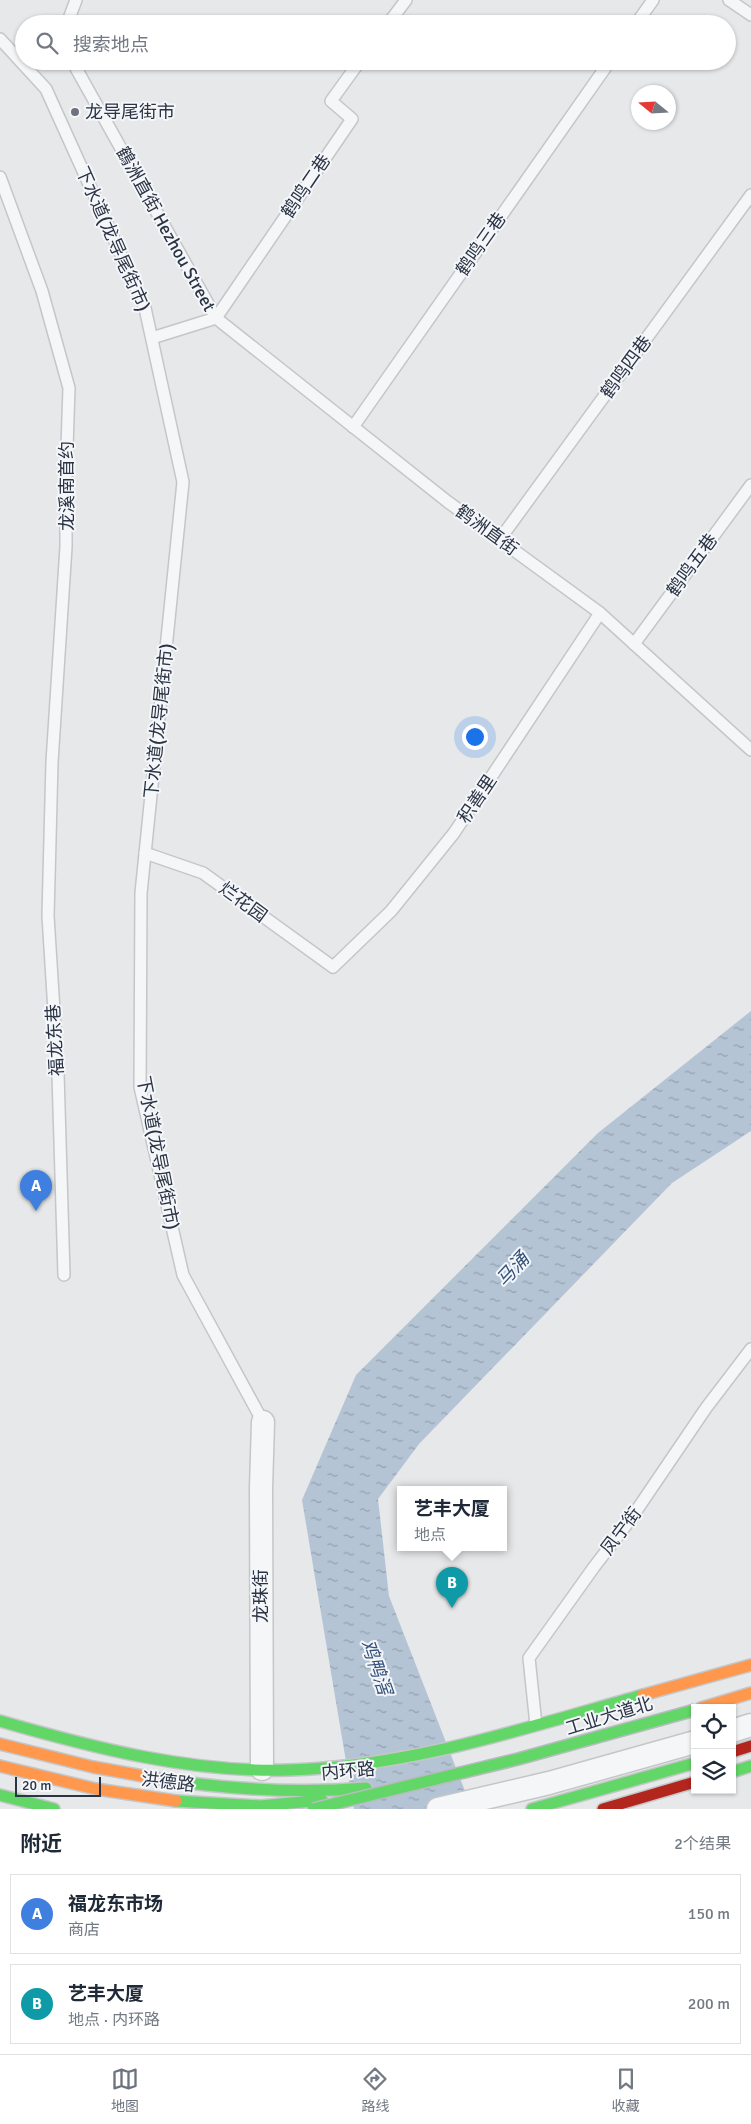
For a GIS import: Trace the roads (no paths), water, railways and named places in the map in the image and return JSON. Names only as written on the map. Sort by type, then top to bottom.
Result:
[{"type":"main road","points":[[0,1721],[124,1753],[206,1766],[262,1769],[330,1768],[376,1762],[469,1743],[751,1665]]},
{"type":"main road","points":[[714,1704],[751,1692]]},
{"type":"main road","name":"工业大道北","points":[[475,1773],[751,1692]]},
{"type":"main road","name":"内环路","points":[[0,1744],[75,1764],[167,1782],[303,1792],[396,1784],[475,1773],[691,1711]]},
{"type":"main road","points":[[736,1751],[751,1746]]},
{"type":"main road","points":[[532,1809],[691,1764]]},
{"type":"main road","name":"洪德路","points":[[0,1766],[90,1788],[216,1805],[262,1806],[335,1798],[475,1773]]},
{"type":"main road","points":[[736,1771],[751,1766]]},
{"type":"main road","points":[[313,1809],[475,1773]]},
{"type":"main road","points":[[603,1809],[691,1783]]},
{"type":"main road","points":[[623,1809],[657,1793]]},
{"type":"main road","points":[[0,1795],[54,1809]]},
{"type":"street","name":"龙珠街","points":[[262,1769],[261,1488],[263,1422]]},
{"type":"street","points":[[736,1730],[751,1725]]},
{"type":"street","points":[[438,1809],[482,1800],[691,1743]]},
{"type":"lane","points":[[70,15],[76,0]]},
{"type":"lane","points":[[395,15],[406,0]]},
{"type":"lane","points":[[642,15],[652,0]]},
{"type":"lane","points":[[729,0],[751,15]]},
{"type":"lane","name":"下水道(龙导尾街市)","points":[[0,39],[15,55]]},
{"type":"lane","name":"下水道(龙导尾街市)","points":[[29,70],[46,89],[145,308],[184,482],[141,893],[140,1087],[183,1275],[263,1422]]},
{"type":"lane","name":"鶴洲直街 Hezhou Street","points":[[77,70],[216,318]]},
{"type":"lane","name":"鹤鸣二巷","points":[[216,318],[352,119],[331,102],[354,70]]},
{"type":"lane","name":"鹤鸣三巷","points":[[353,427],[604,70]]},
{"type":"lane","name":"龙溪南首约","points":[[0,176],[42,291],[69,388],[66,548],[52,762],[51,806]]},
{"type":"lane","name":"鹤鸣四巷","points":[[500,539],[751,195]]},
{"type":"lane","points":[[152,338],[216,318]]},
{"type":"lane","name":"鹤洲直街","points":[[216,318],[448,502],[600,613],[751,750]]},
{"type":"lane","name":"鹤鸣五巷","points":[[634,644],[751,485]]},
{"type":"lane","name":"积善里","points":[[333,967],[391,911],[454,833],[600,613]]},
{"type":"lane","name":"福龙东巷","points":[[51,806],[48,916],[58,1074],[64,1275]]},
{"type":"lane","name":"烂花园","points":[[145,853],[203,873],[333,967]]},
{"type":"lane","name":"凤宁街","points":[[536,1726],[530,1658],[594,1567],[630,1520],[706,1408],[751,1349]]},
{"type":"water","points":[[751,1011],[751,1131],[672,1183],[419,1444],[378,1499],[389,1596],[472,1809],[354,1809],[302,1500],[356,1375],[598,1133]]},
{"type":"place","name":"龙导尾街市","points":[[75,112]]},
{"type":"place","name":"福龙东市场","points":[[36,1211]]},
{"type":"place","name":"艺丰大厦","points":[[452,1608]]},
{"type":"water label","name":"马涌","points":[[512,1269]]},
{"type":"water label","name":"鸡鸭滘","points":[[377,1667]]}]
